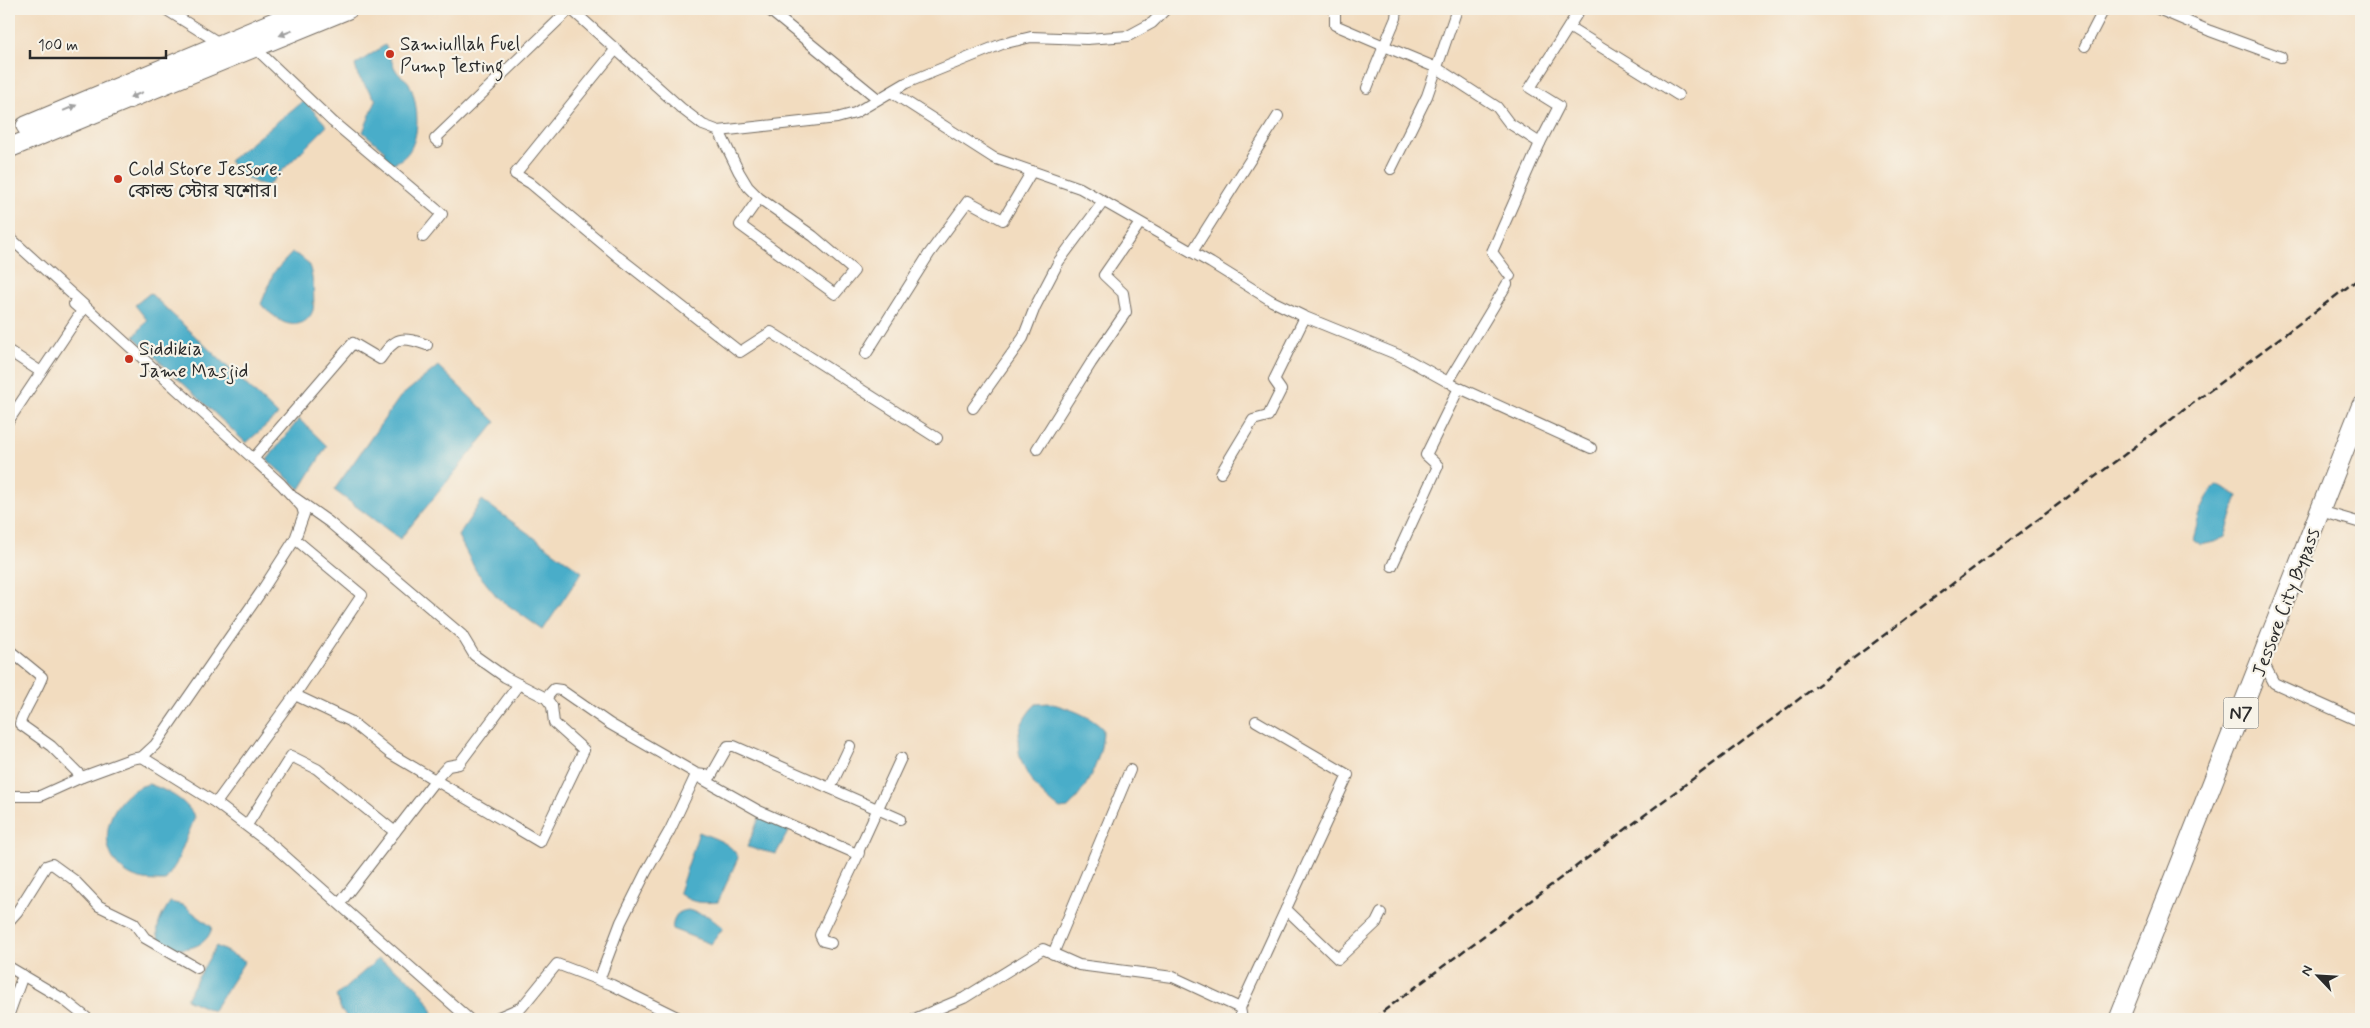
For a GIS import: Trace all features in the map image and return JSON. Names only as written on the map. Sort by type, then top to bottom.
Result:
[{"type":"highway","points":[[9,134],[305,9]]},
{"type":"highway","points":[[9,148],[253,46],[348,9]]},
{"type":"highway","name":"Jessore City Bypass","points":[[2119,1019],[2361,407]]},
{"type":"street","points":[[165,9],[221,44]]},
{"type":"street","points":[[438,142],[435,139],[571,9],[682,108],[703,125],[719,131],[837,118],[855,113],[906,83],[1002,44],[1031,36],[1087,39],[1128,36],[1152,23],[1166,9]]},
{"type":"street","points":[[768,9],[878,99]]},
{"type":"street","points":[[1335,9],[1335,26],[1437,68],[1497,107],[1509,123],[1540,143]]},
{"type":"street","points":[[1367,88],[1398,9]]},
{"type":"street","points":[[1392,169],[1427,96],[1457,9]]},
{"type":"street","points":[[1448,382],[1508,280],[1492,252],[1540,143],[1559,106],[1530,88],[1580,9]]},
{"type":"street","points":[[2085,46],[2104,9]]},
{"type":"street","points":[[2158,9],[2210,31],[2281,57]]},
{"type":"street","points":[[1569,27],[1678,95]]},
{"type":"street","points":[[253,46],[333,122],[442,214],[423,237]]},
{"type":"street","points":[[616,49],[515,174],[530,183],[616,255],[740,352],[771,332],[937,438]]},
{"type":"street","points":[[891,92],[994,158],[1080,188],[1192,252],[1272,301],[1305,317],[1401,356],[1459,388],[1590,448]]},
{"type":"street","points":[[1192,252],[1278,116]]},
{"type":"street","points":[[719,131],[748,187],[759,198],[813,236],[854,270],[835,294],[740,225],[759,198]]},
{"type":"street","points":[[866,354],[928,254],[968,201],[1003,220],[1032,172]]},
{"type":"street","points":[[973,408],[1023,338],[1035,307],[1059,261],[1104,202]]},
{"type":"street","points":[[1037,449],[1091,363],[1126,312],[1123,293],[1104,275],[1140,223]]},
{"type":"street","points":[[9,237],[295,498],[329,522],[462,635],[474,655],[505,677],[546,698],[552,706],[554,723],[584,750],[540,842],[391,754],[350,722],[295,696]]},
{"type":"street","points":[[9,244],[82,311],[9,420]]},
{"type":"street","points":[[1222,473],[1253,420],[1268,416],[1281,390],[1274,380],[1305,317]]},
{"type":"street","points":[[253,459],[354,343],[380,359],[391,343],[407,338],[427,345]]},
{"type":"street","points":[[9,351],[41,372]]},
{"type":"street","points":[[1392,566],[1438,466],[1426,455],[1459,388]]},
{"type":"street","points":[[9,796],[40,796],[82,777],[131,759],[142,757],[155,745],[222,651],[295,539],[304,514],[295,498]]},
{"type":"street","points":[[2320,511],[2361,523]]},
{"type":"street","points":[[216,803],[295,696],[362,595],[295,539]]},
{"type":"street","points":[[9,650],[42,677],[33,699],[20,719],[20,724],[51,746],[82,777]]},
{"type":"street","points":[[2262,660],[2274,683],[2361,722]]},
{"type":"street","points":[[340,904],[436,779],[448,766],[459,764],[520,684]]},
{"type":"street","points":[[546,698],[554,689],[561,690],[616,727],[697,774],[710,776],[728,746],[734,746],[900,819]]},
{"type":"street","points":[[1242,1019],[1240,1008],[1348,775],[1256,721]]},
{"type":"street","points":[[830,788],[850,746]]},
{"type":"street","points":[[247,825],[291,756],[317,769],[395,832]]},
{"type":"street","points":[[142,757],[216,803],[247,825],[340,904],[467,1018]]},
{"type":"street","points":[[831,943],[824,941],[820,935],[901,758]]},
{"type":"street","points":[[1053,954],[1130,770]]},
{"type":"street","points":[[599,980],[622,922],[696,776],[759,810],[854,854],[858,852]]},
{"type":"street","points":[[9,921],[17,912],[46,866],[52,864],[74,880],[99,906],[134,923],[145,938],[197,968]]},
{"type":"street","points":[[1286,909],[1338,959],[1376,923],[1381,913]]},
{"type":"street","points":[[914,1019],[964,998],[1042,949],[1079,966],[1173,977],[1240,1008]]},
{"type":"street","points":[[494,1019],[522,1007],[557,964],[599,980],[681,1019]]},
{"type":"street","points":[[9,967],[63,999],[88,1019]]},
{"type":"street","points":[[9,1014],[23,975]]},
{"type":"water","points":[[385,45],[396,70],[409,83],[416,106],[417,118],[413,143],[408,153],[400,160],[389,164],[382,156],[385,151],[363,132],[376,100],[358,76],[355,65]]},
{"type":"water","points":[[304,100],[327,126],[267,186],[250,180],[241,174],[229,161]]},
{"type":"water","points":[[292,253],[303,258],[310,268],[314,300],[311,315],[298,324],[283,322],[261,304],[274,272]]},
{"type":"water","points":[[150,293],[278,415],[246,443],[134,337],[147,320],[135,305]]},
{"type":"water","points":[[438,366],[496,422],[400,539],[334,490],[400,397]]},
{"type":"water","points":[[299,419],[327,446],[300,489],[267,460]]},
{"type":"water","points":[[2217,485],[2238,496],[2225,537],[2201,545],[2193,539],[2204,503]]},
{"type":"water","points":[[482,500],[582,572],[543,630],[498,598],[476,571],[458,536]]},
{"type":"water","points":[[1050,703],[1085,716],[1103,729],[1100,750],[1093,772],[1081,792],[1068,808],[1060,809],[1037,788],[1021,761],[1018,747],[1019,732],[1025,718],[1036,704]]},
{"type":"water","points":[[149,784],[181,800],[195,817],[176,864],[165,881],[144,880],[130,875],[115,861],[109,849],[107,835],[115,809],[135,789]]},
{"type":"water","points":[[760,816],[789,830],[776,854],[747,847]]},
{"type":"water","points":[[699,832],[732,848],[738,858],[718,902],[692,901],[679,892]]},
{"type":"water","points":[[170,902],[183,905],[212,927],[202,943],[184,949],[167,946],[161,941],[158,935],[158,926]]},
{"type":"water","points":[[688,910],[708,916],[723,928],[711,944],[672,929],[676,916],[680,912]]},
{"type":"water","points":[[216,946],[245,961],[213,1011],[186,999]]},
{"type":"water","points":[[378,959],[406,976],[420,990],[431,1008],[435,1019],[349,1019],[342,1012],[336,996]]},
{"type":"railway","points":[[1373,1019],[2361,277]]},
{"type":"place","name":"Samiulllah Fuel Pump Testing","points":[[390,54]]},
{"type":"place","name":"Cold Store Jessore. কোল্ড স্টোর যশোর।","points":[[118,179]]},
{"type":"place","name":"Siddikia Jame Masjid","points":[[129,359]]}]
